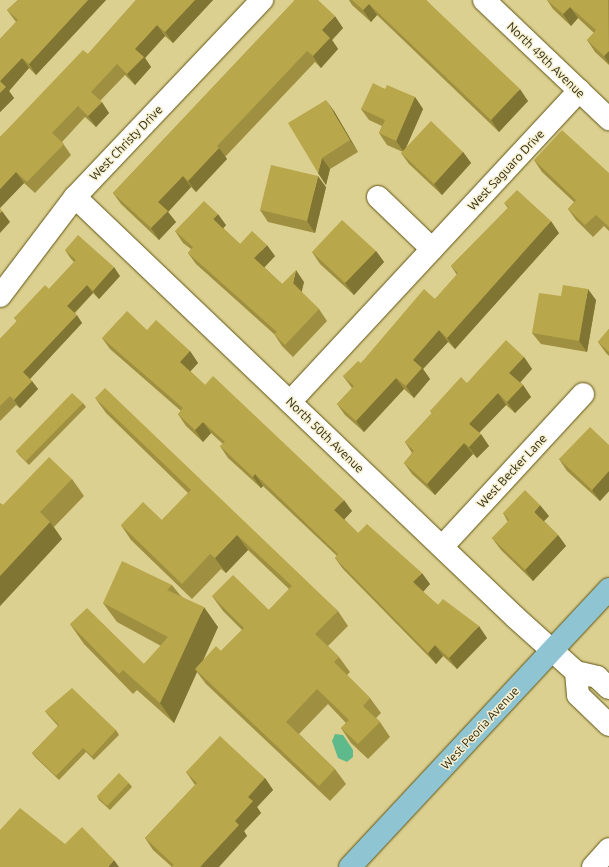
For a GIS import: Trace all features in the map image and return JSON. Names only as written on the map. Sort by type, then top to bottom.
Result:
[{"type":"main road","name":"West Peoria Avenue","points":[[350,867],[609,589]]},
{"type":"street","name":"West Christy Drive","points":[[0,296],[75,197],[262,0]]},
{"type":"street","name":"North 49th Avenue","points":[[484,0],[609,119]]},
{"type":"street","name":"West Saguaro Drive","points":[[290,402],[579,91]]},
{"type":"street","points":[[378,196],[432,249]]},
{"type":"street","name":"North 50th Avenue","points":[[75,197],[442,547],[576,672]]},
{"type":"street","name":"West Becker Lane","points":[[442,547],[583,394]]},
{"type":"street","points":[[609,688],[597,677],[576,672],[578,695],[609,725]]},
{"type":"street","points":[[593,867],[609,849]]},
{"type":"shaded area","points":[[335,734],[343,735],[353,750],[353,757],[347,762],[338,758],[332,741]]},
{"type":"building","points":[[18,0],[88,0],[29,64],[22,58],[0,81],[0,39],[18,20],[7,10]]},
{"type":"building","points":[[136,0],[195,0],[165,32],[157,25],[135,49],[144,57],[127,74],[117,64],[91,92],[102,102],[88,116],[78,106],[52,133],[64,144],[27,182],[16,172],[0,189],[0,137],[83,50],[88,54]]},
{"type":"building","points":[[295,0],[318,0],[335,16],[322,30],[330,38],[313,56],[307,51],[217,146],[219,148],[188,181],[183,176],[158,202],[168,211],[151,228],[113,193]]},
{"type":"building","points":[[352,0],[426,0],[520,89],[491,120],[369,4],[363,10]]},
{"type":"building","points":[[547,0],[608,0],[609,51],[604,56],[587,40],[596,30],[570,7],[563,14]]},
{"type":"building","points":[[0,81],[6,87],[0,93]]},
{"type":"building","points":[[373,83],[385,89],[387,85],[415,97],[396,141],[379,133],[385,120],[361,109]]},
{"type":"building","points":[[326,100],[350,140],[322,158],[318,173],[288,123]]},
{"type":"building","points":[[431,121],[463,152],[434,184],[401,153]]},
{"type":"building","points":[[562,130],[609,173],[609,227],[596,215],[585,225],[568,209],[576,200],[534,160]]},
{"type":"building","points":[[271,165],[318,176],[307,221],[260,210]]},
{"type":"building","points":[[517,190],[551,221],[447,338],[439,330],[413,360],[422,368],[406,386],[396,378],[356,421],[337,404],[354,386],[343,376],[358,361],[361,363],[424,289],[435,299],[458,273],[451,266],[509,207],[504,203]]},
{"type":"building","points":[[204,201],[218,214],[213,219],[240,244],[252,231],[267,245],[254,258],[282,284],[296,270],[293,283],[319,309],[285,345],[274,334],[277,332],[188,253],[193,247],[175,231]]},
{"type":"building","points":[[342,220],[376,251],[345,283],[312,252]]},
{"type":"building","points":[[78,235],[114,267],[93,291],[87,285],[67,306],[77,315],[23,372],[32,381],[14,400],[10,396],[0,406],[0,339],[17,321],[14,318],[45,285],[49,289],[76,260],[65,250]]},
{"type":"building","points":[[563,285],[588,289],[579,341],[532,333],[539,293],[561,296]]},
{"type":"building","points":[[127,311],[147,330],[156,320],[190,351],[180,362],[205,385],[213,376],[344,500],[334,510],[358,533],[367,524],[422,573],[413,582],[438,605],[443,599],[479,626],[449,658],[435,645],[428,653],[335,558],[338,554],[255,474],[253,477],[220,446],[225,442],[203,422],[195,430],[178,414],[183,408],[102,338]]},
{"type":"building","points":[[609,329],[609,352],[598,342]]},
{"type":"building","points":[[506,340],[524,357],[509,373],[523,385],[507,402],[498,393],[469,424],[481,434],[469,447],[464,443],[427,484],[404,463],[414,451],[405,442],[432,413],[430,411],[461,377],[467,383]]},
{"type":"building","points":[[105,388],[338,611],[315,634],[339,657],[334,662],[370,698],[363,706],[380,722],[358,744],[341,728],[349,720],[317,689],[286,722],[335,769],[319,786],[195,669],[216,646],[221,651],[244,628],[212,596],[233,575],[269,610],[292,586],[237,535],[215,558],[210,554],[182,584],[121,525],[143,502],[162,520],[191,490],[95,398]]},
{"type":"building","points":[[72,393],[83,403],[26,461],[16,451]]},
{"type":"building","points":[[590,427],[609,445],[609,471],[592,490],[559,459]]},
{"type":"building","points":[[49,457],[72,479],[40,512],[50,522],[0,576],[0,503],[3,505]]},
{"type":"building","points":[[525,490],[540,505],[534,512],[558,535],[525,570],[492,538],[509,520],[503,513]]},
{"type":"building","points":[[122,561],[172,585],[167,590],[204,607],[160,703],[123,670],[119,674],[70,624],[87,608],[144,664],[168,637],[103,603]]},
{"type":"building","points":[[72,688],[116,730],[92,756],[83,748],[56,776],[32,753],[59,725],[45,711]]},
{"type":"building","points":[[220,736],[265,778],[248,797],[253,801],[235,821],[239,825],[200,867],[171,867],[174,865],[145,838],[197,783],[186,772]]},
{"type":"building","points":[[119,773],[129,783],[107,806],[97,796]]},
{"type":"building","points":[[20,808],[65,844],[82,827],[114,860],[108,867],[0,867],[0,830]]}]
